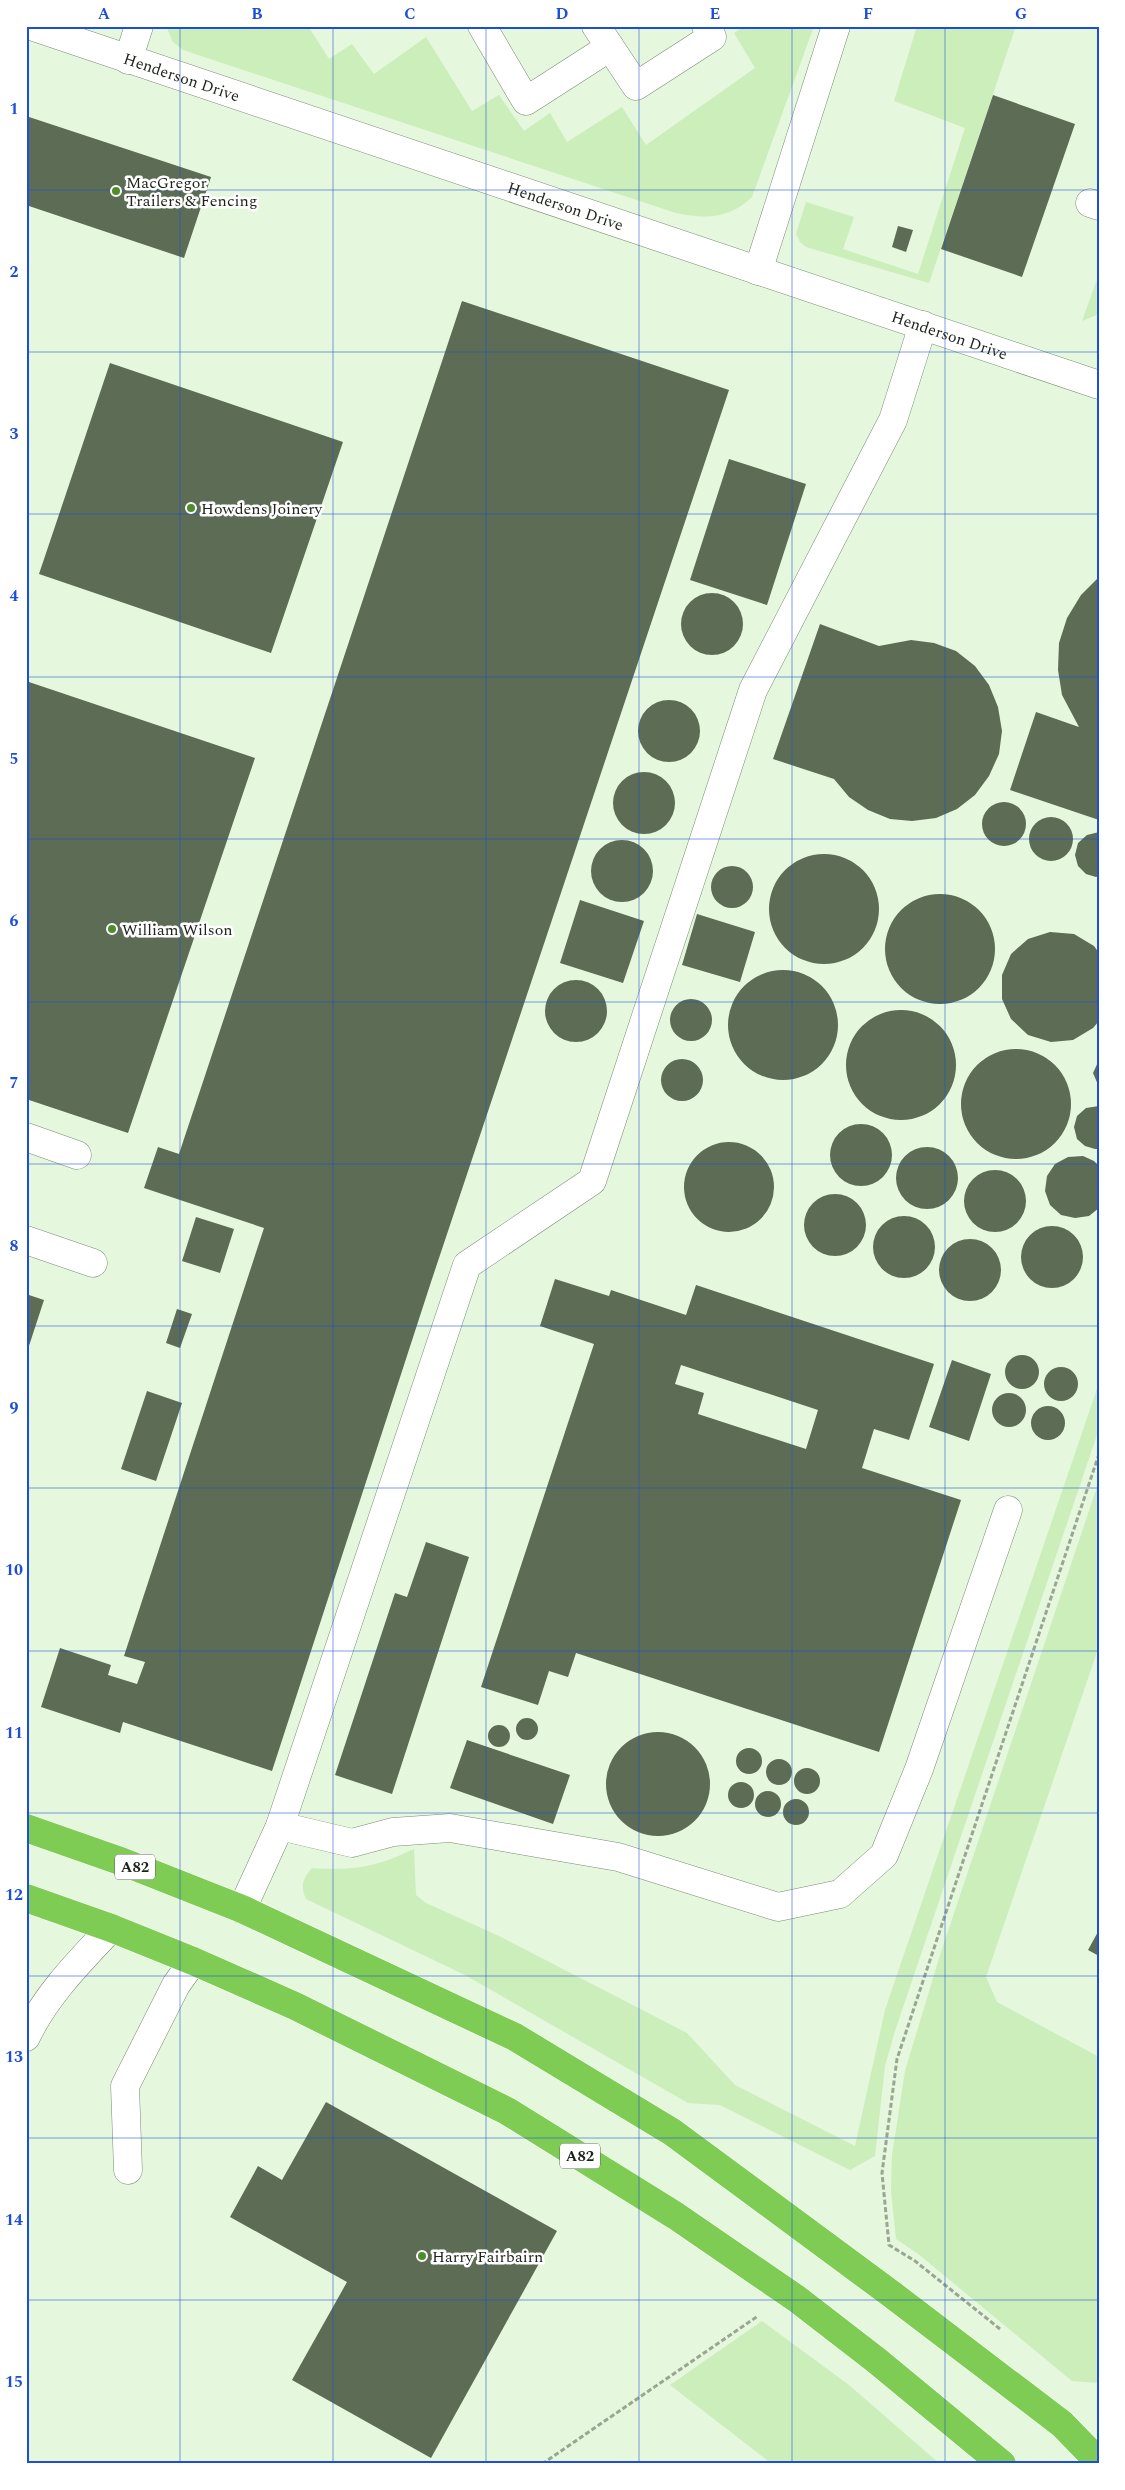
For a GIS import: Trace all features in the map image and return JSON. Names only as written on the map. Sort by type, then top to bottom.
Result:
[{"type":"highway","name":"A82","points":[[26,1828],[123,1862],[242,1909],[515,2037],[672,2132],[890,2293],[1062,2424],[1099,2462]]},
{"type":"highway","name":"A82","points":[[26,1898],[111,1928],[193,1961],[295,2006],[516,2116],[676,2216],[797,2299],[876,2360],[1002,2464]]},
{"type":"street","name":"Henderson Drive","points":[[31,26],[1099,385]]},
{"type":"street","points":[[128,60],[139,26]]},
{"type":"street","points":[[482,26],[526,101],[603,37],[636,86],[712,37],[706,26]]},
{"type":"street","points":[[758,271],[836,26]]},
{"type":"street","points":[[242,1909],[280,1826],[467,1265],[592,1181],[753,690],[893,420],[923,325]]},
{"type":"street","points":[[26,1137],[77,1155]]},
{"type":"street","points":[[26,1240],[93,1263]]},
{"type":"street","points":[[280,1826],[352,1843],[393,1832],[450,1828],[618,1857],[778,1907],[840,1894],[884,1856],[919,1769],[1008,1510]]},
{"type":"street","points":[[26,2037],[37,2014],[63,1980],[111,1928]]},
{"type":"street","points":[[128,2170],[125,2086],[176,1985],[193,1961]]},
{"type":"path","points":[[889,2245],[882,2173],[896,2059],[1099,1454]]},
{"type":"path","points":[[542,2464],[763,2312]]},
{"type":"green space","points":[[166,26],[308,26],[329,59],[352,44],[374,74],[426,37],[472,111],[499,95],[524,131],[550,113],[567,142],[622,107],[646,145],[755,68],[734,33],[745,26],[814,26],[752,197],[735,210],[717,215],[697,216],[676,213],[183,50],[173,42]]},
{"type":"green space","points":[[917,26],[1016,26],[929,283],[806,247],[800,242],[796,234],[806,202],[854,217],[843,249],[918,274],[965,128],[894,101]]},
{"type":"green space","points":[[1099,274],[1099,314],[1082,321]]},
{"type":"green space","points":[[1099,1383],[1099,1429],[895,2031],[885,2066],[875,2156],[850,2170],[720,2105],[688,2103],[465,1975],[306,1899],[303,1882],[312,1868],[340,1869],[376,1864],[414,1849],[416,1895],[426,1903],[499,1936],[687,2033],[735,2085],[855,2146],[885,2010]]},
{"type":"green space","points":[[1099,1481],[1099,1646],[986,1977],[997,2002],[1099,2057],[1099,2383],[1072,2381],[917,2253],[896,2239],[891,2191],[892,2155],[905,2071],[940,1955]]},
{"type":"green space","points":[[762,2321],[849,2385],[940,2464],[772,2464],[670,2385]]},
{"type":"building","points":[[993,95],[1075,124],[1022,277],[941,249]]},
{"type":"building","name":"MacGregor Trailers & Fencing","points":[[26,116],[211,177],[184,258],[26,205]]},
{"type":"building","points":[[898,226],[913,230],[906,252],[892,247]]},
{"type":"building","points":[[462,301],[729,390],[431,1282],[272,1771],[123,1722],[120,1733],[41,1707],[60,1648],[111,1665],[108,1675],[137,1684],[145,1662],[124,1656],[264,1228],[144,1188],[158,1147],[179,1154]]},
{"type":"building","name":"Howdens Joinery","points":[[110,363],[343,442],[271,653],[39,574]]},
{"type":"building","points":[[729,459],[806,484],[767,605],[690,580]]},
{"type":"building","points":[[1099,577],[1099,820],[1010,790],[1036,712],[1079,727],[1062,695],[1058,670],[1059,643],[1067,618],[1081,595]]},
{"type":"building","points":[[706,593],[718,593],[734,602],[741,612],[743,624],[741,636],[734,646],[718,655],[706,655],[695,650],[686,641],[681,630],[681,618],[686,607],[695,598]]},
{"type":"building","points":[[820,624],[879,646],[911,640],[934,643],[956,651],[975,666],[989,685],[998,707],[1002,731],[999,754],[989,776],[975,795],[957,809],[936,818],[912,821],[890,819],[868,810],[849,797],[834,779],[773,759]]},
{"type":"building","name":"William Wilson","points":[[26,681],[255,758],[128,1133],[26,1099]]},
{"type":"building","points":[[663,700],[675,700],[691,709],[698,719],[700,731],[698,743],[691,753],[675,762],[663,762],[652,757],[643,748],[638,737],[638,725],[643,714],[652,705]]},
{"type":"building","points":[[638,772],[650,772],[666,781],[673,791],[675,803],[673,815],[666,825],[650,834],[638,834],[627,829],[618,820],[613,809],[613,797],[618,786],[627,777]]},
{"type":"building","points":[[1004,802],[1016,806],[1022,812],[1026,824],[1022,836],[1016,842],[1004,846],[992,842],[986,836],[982,824],[986,812],[992,806]]},
{"type":"building","points":[[1051,817],[1063,821],[1069,827],[1073,839],[1069,851],[1063,857],[1051,861],[1039,857],[1033,851],[1029,839],[1033,827],[1039,821]]},
{"type":"building","points":[[1099,832],[1099,876],[1096,877],[1086,874],[1078,866],[1075,855],[1078,843],[1087,835]]},
{"type":"building","points":[[616,840],[628,840],[644,849],[651,859],[653,871],[651,883],[644,893],[628,902],[616,902],[605,897],[596,888],[591,877],[591,865],[596,854],[605,845]]},
{"type":"building","points":[[824,854],[845,858],[863,870],[875,888],[879,909],[875,930],[863,948],[845,960],[824,964],[803,960],[785,948],[773,930],[769,909],[773,888],[785,870],[803,858]]},
{"type":"building","points":[[736,866],[744,869],[750,875],[753,887],[750,899],[744,905],[728,908],[720,905],[714,899],[711,883],[714,875],[720,869]]},
{"type":"building","points":[[940,894],[961,898],[979,910],[991,928],[995,949],[991,970],[979,988],[961,1000],[940,1004],[919,1000],[901,988],[889,970],[885,949],[889,928],[901,910],[919,898]]},
{"type":"building","points":[[580,900],[644,921],[623,983],[560,963]]},
{"type":"building","points":[[697,914],[755,932],[740,982],[682,965]]},
{"type":"building","points":[[1050,932],[1074,934],[1094,946],[1099,953],[1099,1021],[1093,1028],[1073,1040],[1051,1042],[1028,1035],[1011,1019],[1002,999],[1002,975],[1011,954],[1028,939]]},
{"type":"building","points":[[783,970],[804,974],[822,986],[834,1004],[838,1025],[834,1046],[822,1064],[804,1076],[783,1080],[762,1076],[744,1064],[732,1046],[728,1025],[732,1004],[744,986],[762,974]]},
{"type":"building","points":[[570,980],[582,980],[598,989],[605,999],[607,1011],[605,1023],[598,1033],[582,1042],[570,1042],[559,1037],[550,1028],[545,1017],[545,1005],[550,994],[559,985]]},
{"type":"building","points":[[695,999],[703,1002],[709,1008],[712,1020],[709,1032],[703,1038],[687,1041],[679,1038],[673,1032],[670,1016],[673,1008],[679,1002]]},
{"type":"building","points":[[901,1010],[922,1014],[940,1026],[952,1044],[956,1065],[952,1086],[940,1104],[922,1116],[901,1120],[880,1116],[862,1104],[850,1086],[846,1065],[850,1044],[862,1026],[880,1014]]},
{"type":"building","points":[[1016,1049],[1027,1050],[1037,1054],[1055,1065],[1066,1083],[1070,1093],[1070,1115],[1066,1125],[1055,1143],[1037,1154],[1027,1158],[1016,1159],[1005,1158],[995,1154],[977,1143],[966,1125],[962,1115],[961,1104],[962,1093],[966,1083],[977,1065],[995,1054],[1005,1050]]},
{"type":"building","points":[[686,1059],[694,1062],[700,1068],[703,1080],[700,1092],[694,1098],[678,1101],[670,1098],[664,1092],[661,1076],[664,1068],[670,1062]]},
{"type":"building","points":[[1099,1060],[1099,1087],[1093,1073]]},
{"type":"building","points":[[1099,1106],[1099,1149],[1095,1149],[1085,1146],[1077,1139],[1074,1127],[1077,1116],[1086,1108]]},
{"type":"building","points":[[855,1124],[867,1124],[883,1133],[890,1143],[892,1155],[890,1167],[883,1177],[867,1186],[855,1186],[844,1181],[835,1172],[830,1161],[830,1149],[835,1138],[844,1129]]},
{"type":"building","points":[[729,1142],[746,1145],[761,1155],[771,1170],[774,1187],[771,1204],[761,1219],[746,1229],[729,1232],[712,1229],[697,1219],[687,1204],[684,1187],[687,1170],[697,1155],[712,1145]]},
{"type":"building","points":[[921,1147],[933,1147],[949,1156],[956,1166],[958,1178],[956,1190],[949,1200],[933,1209],[921,1209],[910,1204],[901,1195],[896,1184],[896,1172],[901,1161],[910,1152]]},
{"type":"building","points":[[1083,1156],[1094,1161],[1099,1166],[1099,1208],[1089,1216],[1075,1218],[1061,1215],[1050,1205],[1045,1191],[1047,1176],[1055,1164],[1068,1157]]},
{"type":"building","points":[[995,1170],[1007,1172],[1017,1179],[1024,1189],[1026,1201],[1024,1213],[1017,1223],[1007,1230],[995,1232],[983,1230],[973,1223],[966,1213],[964,1201],[966,1189],[973,1179],[983,1172]]},
{"type":"building","points":[[835,1194],[847,1196],[857,1203],[864,1213],[866,1225],[864,1237],[857,1247],[847,1254],[835,1256],[823,1254],[813,1247],[806,1237],[804,1225],[806,1213],[813,1203],[823,1196]]},
{"type":"building","points":[[904,1216],[916,1218],[926,1225],[933,1235],[935,1247],[933,1259],[926,1269],[916,1276],[904,1278],[892,1276],[882,1269],[875,1259],[873,1247],[875,1235],[882,1225],[892,1218]]},
{"type":"building","points":[[196,1217],[234,1229],[220,1273],[182,1261]]},
{"type":"building","points":[[1052,1226],[1064,1228],[1074,1235],[1081,1245],[1083,1257],[1081,1269],[1074,1279],[1064,1286],[1052,1288],[1040,1286],[1030,1279],[1023,1269],[1021,1257],[1023,1245],[1030,1235],[1040,1228]]},
{"type":"building","points":[[970,1239],[982,1241],[992,1248],[999,1258],[1001,1270],[999,1282],[992,1292],[982,1299],[970,1301],[958,1299],[948,1292],[941,1282],[939,1270],[941,1258],[948,1248],[958,1241]]},
{"type":"building","points":[[555,1279],[609,1296],[611,1290],[686,1315],[696,1285],[934,1364],[909,1440],[874,1429],[862,1468],[961,1500],[879,1752],[576,1653],[568,1677],[549,1671],[538,1705],[481,1687],[594,1344],[540,1326]],"holes":[[[681,1365],[818,1410],[806,1449],[698,1414],[704,1393],[675,1384]]]},
{"type":"building","points":[[26,1294],[44,1300],[27,1352],[26,1352]]},
{"type":"building","points":[[177,1309],[192,1314],[180,1348],[166,1343]]},
{"type":"building","points":[[1022,1355],[1034,1360],[1039,1372],[1034,1384],[1022,1389],[1010,1384],[1005,1372],[1010,1360]]},
{"type":"building","points":[[952,1360],[991,1374],[969,1441],[929,1427]]},
{"type":"building","points":[[1061,1367],[1073,1372],[1078,1384],[1073,1396],[1061,1401],[1049,1396],[1044,1384],[1049,1372]]},
{"type":"building","points":[[147,1391],[182,1403],[156,1481],[121,1469]]},
{"type":"building","points":[[1009,1393],[1021,1398],[1026,1410],[1021,1422],[1009,1427],[997,1422],[992,1410],[997,1398]]},
{"type":"building","points":[[1048,1406],[1060,1411],[1065,1423],[1060,1435],[1048,1440],[1036,1435],[1031,1423],[1036,1411]]},
{"type":"building","points":[[426,1542],[469,1557],[392,1794],[335,1775],[395,1593],[407,1597]]},
{"type":"building","points":[[527,1718],[535,1721],[538,1729],[535,1737],[527,1740],[519,1737],[516,1729],[519,1721]]},
{"type":"building","points":[[499,1725],[507,1728],[510,1736],[507,1744],[499,1747],[491,1744],[488,1736],[491,1728]]},
{"type":"building","points":[[658,1732],[678,1736],[695,1747],[706,1764],[710,1784],[706,1804],[695,1821],[678,1832],[658,1836],[638,1832],[621,1821],[610,1804],[606,1784],[610,1764],[621,1747],[638,1736]]},
{"type":"building","points":[[467,1740],[570,1775],[553,1824],[450,1788]]},
{"type":"building","points":[[749,1748],[758,1752],[762,1761],[758,1770],[749,1774],[740,1770],[736,1761],[740,1752]]},
{"type":"building","points":[[779,1759],[788,1763],[792,1772],[788,1781],[779,1785],[770,1781],[766,1772],[770,1763]]},
{"type":"building","points":[[807,1768],[816,1772],[820,1781],[816,1790],[807,1794],[798,1790],[794,1781],[798,1772]]},
{"type":"building","points":[[741,1782],[750,1786],[754,1795],[750,1804],[741,1808],[732,1804],[728,1795],[732,1786]]},
{"type":"building","points":[[768,1791],[777,1795],[781,1804],[777,1813],[768,1817],[759,1813],[755,1804],[759,1795]]},
{"type":"building","points":[[796,1799],[805,1803],[809,1812],[805,1821],[796,1825],[787,1821],[783,1812],[787,1803]]},
{"type":"building","points":[[1099,1930],[1099,1956],[1088,1950]]},
{"type":"building","name":"Harry Fairbairn","points":[[326,2102],[557,2231],[431,2458],[292,2380],[347,2282],[230,2217],[258,2166],[282,2180]]},
{"type":"place","name":"MacGregor Trailers & Fencing","points":[[116,191]]},
{"type":"place","name":"Howdens Joinery","points":[[191,508]]},
{"type":"place","name":"William Wilson","points":[[112,929]]},
{"type":"place","name":"Harry Fairbairn","points":[[422,2256]]}]
